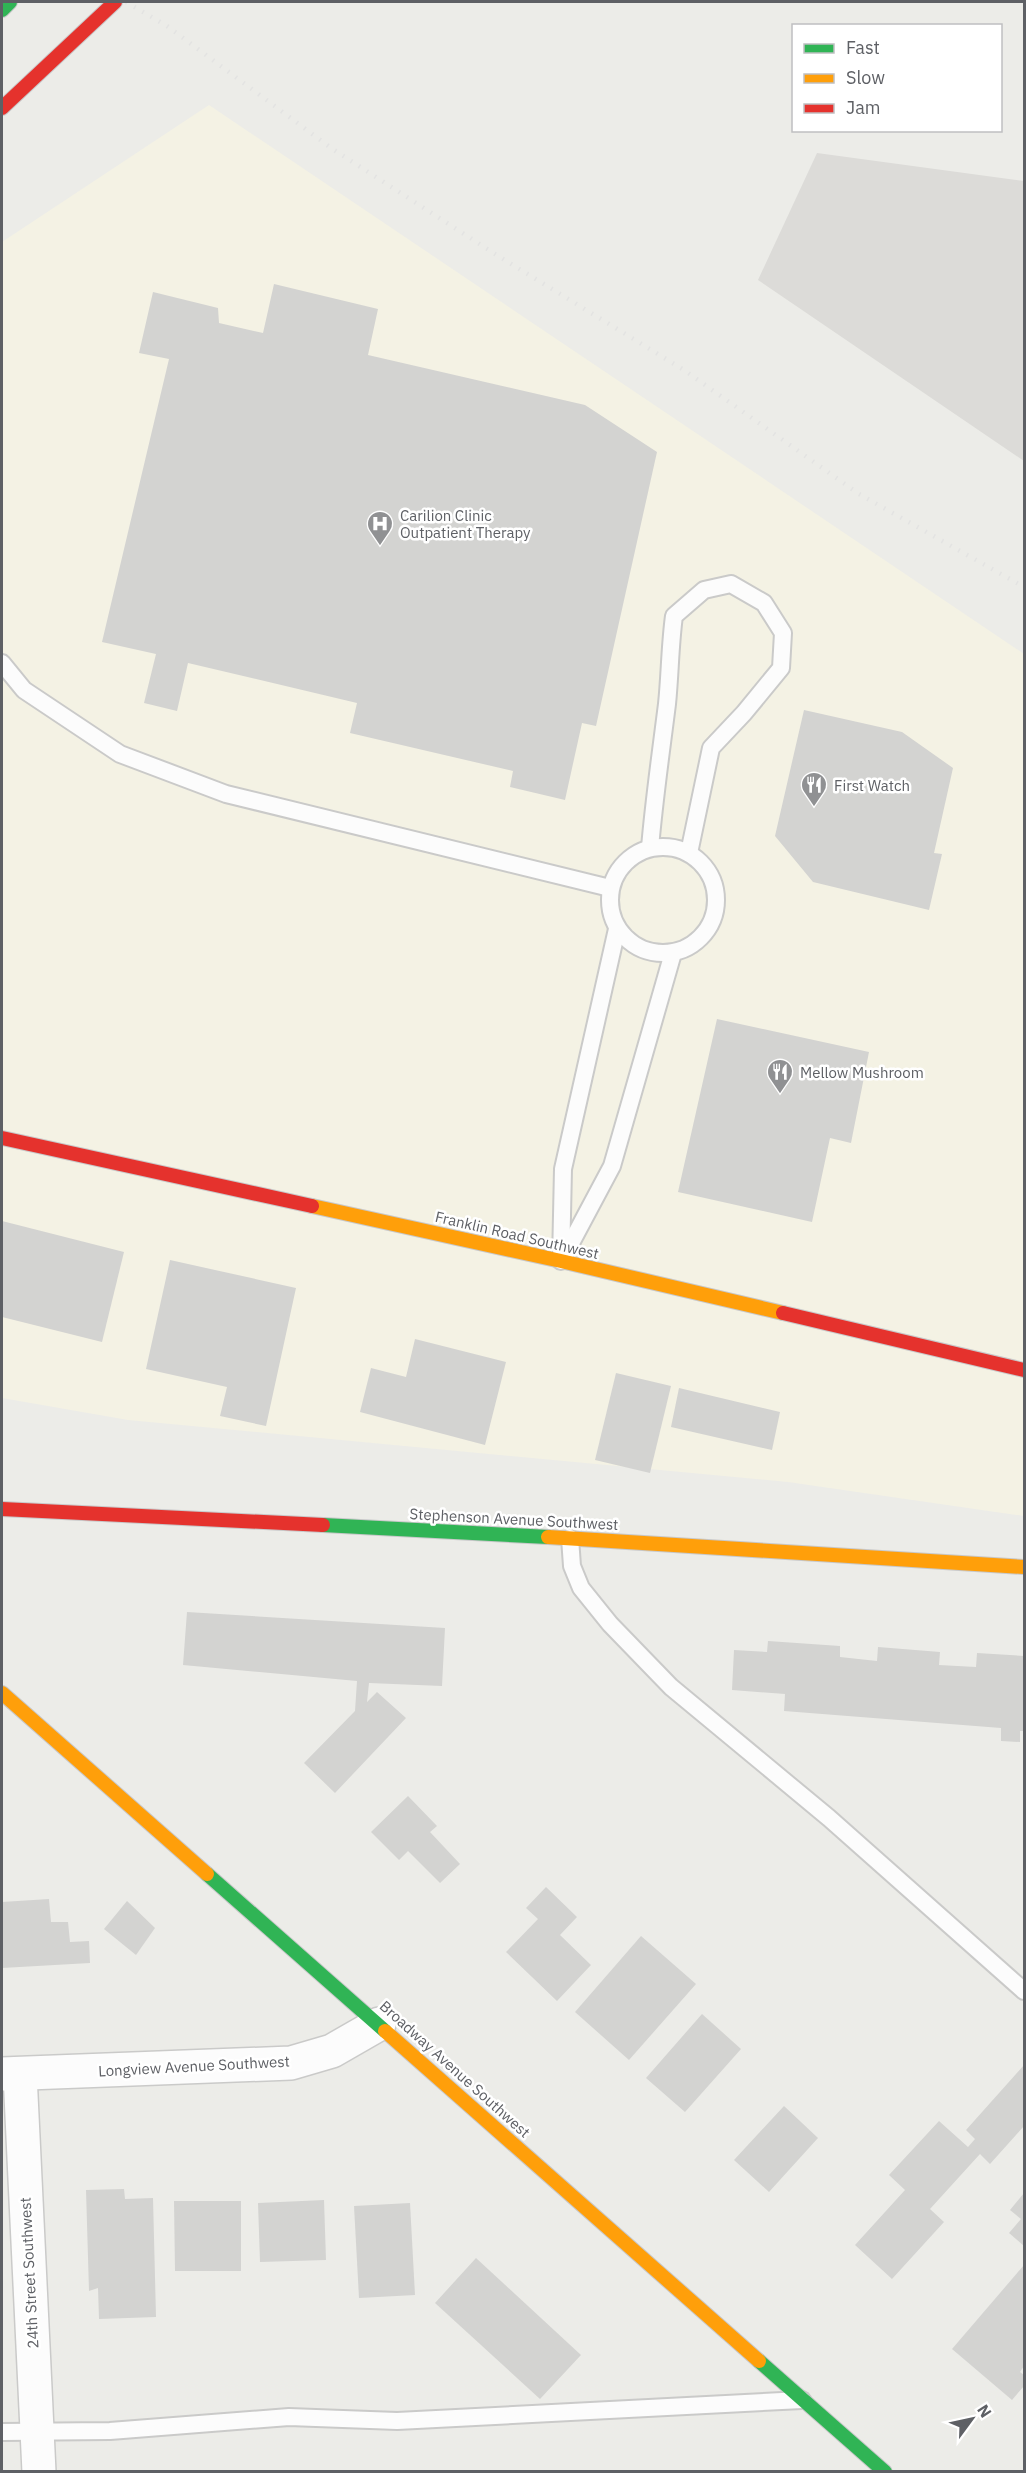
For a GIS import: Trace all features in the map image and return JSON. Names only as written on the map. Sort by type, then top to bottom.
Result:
[{"type":"street","points":[[2,10],[10,2]]},
{"type":"street","points":[[2,108],[115,2]]},
{"type":"street","name":"Franklin Road Southwest","points":[[2,1138],[561,1261],[1024,1370]]},
{"type":"street","name":"Stephenson Avenue Southwest","points":[[2,1509],[570,1538],[1024,1567]]},
{"type":"street","name":"Broadway Avenue Southwest","points":[[2,1693],[885,2472]]},
{"type":"street","name":"Longview Avenue Southwest","points":[[11,2074],[291,2063],[332,2051],[379,2024]]},
{"type":"street","name":"24th Street Southwest","points":[[11,2074],[39,2472]]},
{"type":"lane","points":[[650,848],[654,789],[667,702],[674,616],[704,590],[731,584],[764,603],[783,633],[781,668],[711,748],[688,853]]},
{"type":"lane","points":[[2,663],[24,690],[120,754],[226,794],[610,888]]},
{"type":"lane","points":[[670,847],[688,853],[705,867],[714,887],[716,908],[708,928],[693,945],[673,953],[652,953],[632,945],[618,929],[610,909],[610,888],[618,870],[633,856],[650,848],[670,847]]},
{"type":"lane","points":[[561,1261],[563,1169],[618,929]]},
{"type":"lane","points":[[561,1261],[612,1166],[673,953]]},
{"type":"lane","points":[[570,1538],[572,1566],[581,1588],[610,1624],[672,1688],[829,1818],[1024,1991]]},
{"type":"lane","points":[[2,2432],[110,2431],[289,2417],[397,2421],[802,2400]]},
{"type":"shaded area","points":[[209,105],[1024,654],[1024,1516],[788,1482],[128,1420],[2,1398],[2,242]]},
{"type":"shaded area","points":[[817,153],[1024,181],[1024,461],[758,280]]},
{"type":"building","name":"Carilion Clinic Outpatient Therapy","points":[[274,284],[378,309],[368,355],[585,405],[657,452],[596,726],[582,723],[565,800],[510,787],[513,771],[350,733],[357,703],[188,663],[177,711],[144,703],[156,654],[102,642],[169,359],[139,353],[153,292],[218,308],[219,323],[263,333]]},
{"type":"building","points":[[804,710],[902,732],[953,768],[934,853],[942,854],[929,910],[813,882],[775,836]]},
{"type":"building","name":"Mellow Mushroom","points":[[717,1019],[869,1052],[851,1143],[830,1138],[812,1222],[678,1192]]},
{"type":"building","points":[[2,1221],[124,1252],[102,1342],[2,1317]]},
{"type":"building","points":[[170,1260],[296,1288],[266,1426],[220,1416],[227,1387],[146,1369]]},
{"type":"building","points":[[415,1339],[506,1362],[485,1445],[360,1412],[371,1368],[406,1377]]},
{"type":"building","points":[[616,1373],[671,1386],[650,1473],[595,1460]]},
{"type":"building","points":[[679,1388],[780,1412],[772,1450],[671,1427]]},
{"type":"building","points":[[187,1612],[445,1628],[442,1686],[369,1683],[367,1702],[377,1692],[406,1718],[335,1793],[304,1763],[355,1711],[357,1681],[183,1665]]},
{"type":"building","points":[[768,1641],[840,1646],[840,1657],[877,1661],[878,1647],[940,1652],[939,1665],[976,1667],[977,1653],[1024,1656],[1024,1731],[1020,1731],[1020,1742],[1001,1741],[1001,1728],[784,1711],[785,1694],[732,1690],[734,1650],[767,1652]]},
{"type":"building","points":[[408,1796],[437,1826],[430,1832],[460,1864],[440,1883],[408,1851],[399,1860],[371,1832]]},
{"type":"building","points":[[546,1887],[577,1917],[560,1935],[591,1965],[557,2001],[506,1952],[538,1919],[526,1908]]},
{"type":"building","points":[[49,1899],[51,1922],[68,1922],[70,1942],[89,1941],[90,1963],[2,1968],[2,1902]]},
{"type":"building","points":[[127,1901],[155,1928],[136,1955],[104,1929]]},
{"type":"building","points":[[641,1936],[696,1984],[629,2060],[575,2012]]},
{"type":"building","points":[[702,2014],[741,2049],[685,2112],[646,2078]]},
{"type":"building","points":[[1024,2065],[1024,2126],[990,2164],[980,2154],[930,2209],[944,2222],[892,2279],[855,2245],[905,2190],[889,2175],[939,2121],[968,2147],[975,2139],[966,2130]]},
{"type":"building","points":[[784,2106],[818,2138],[769,2192],[734,2160]]},
{"type":"building","points":[[124,2189],[125,2199],[153,2198],[156,2317],[99,2319],[98,2288],[89,2291],[86,2190]]},
{"type":"building","points":[[1024,2193],[1024,2246],[1009,2233],[1021,2219],[1010,2210]]},
{"type":"building","points":[[324,2200],[326,2260],[260,2262],[258,2203]]},
{"type":"building","points":[[174,2201],[241,2201],[241,2271],[175,2271]]},
{"type":"building","points":[[410,2203],[415,2295],[359,2298],[354,2206]]},
{"type":"building","points":[[476,2258],[581,2355],[540,2399],[435,2303]]},
{"type":"building","points":[[1024,2265],[1024,2366],[1020,2372],[1024,2375],[1024,2386],[1012,2400],[952,2349]]},
{"type":"railway","points":[[126,2],[167,26],[331,148],[495,254],[684,370],[859,494],[1024,587]]},
{"type":"traffic: fast","points":[[2,10],[10,2]]},
{"type":"traffic: fast","points":[[323,1525],[548,1537]]},
{"type":"traffic: fast","points":[[207,1874],[385,2031]]},
{"type":"traffic: fast","points":[[759,2361],[885,2472]]},
{"type":"traffic: slow","points":[[312,1206],[783,1313]]},
{"type":"traffic: slow","points":[[548,1537],[1024,1567]]},
{"type":"traffic: slow","points":[[2,1693],[207,1874]]},
{"type":"traffic: slow","points":[[385,2031],[759,2361]]},
{"type":"traffic: jam","points":[[2,108],[115,2]]},
{"type":"traffic: jam","points":[[2,1138],[312,1206]]},
{"type":"traffic: jam","points":[[783,1313],[1024,1370]]},
{"type":"traffic: jam","points":[[2,1509],[323,1525]]},
{"type":"place","name":"Carilion Clinic Outpatient Therapy","points":[[380,547]]},
{"type":"place","name":"First Watch","points":[[814,808]]},
{"type":"place","name":"Mellow Mushroom","points":[[780,1095]]}]
